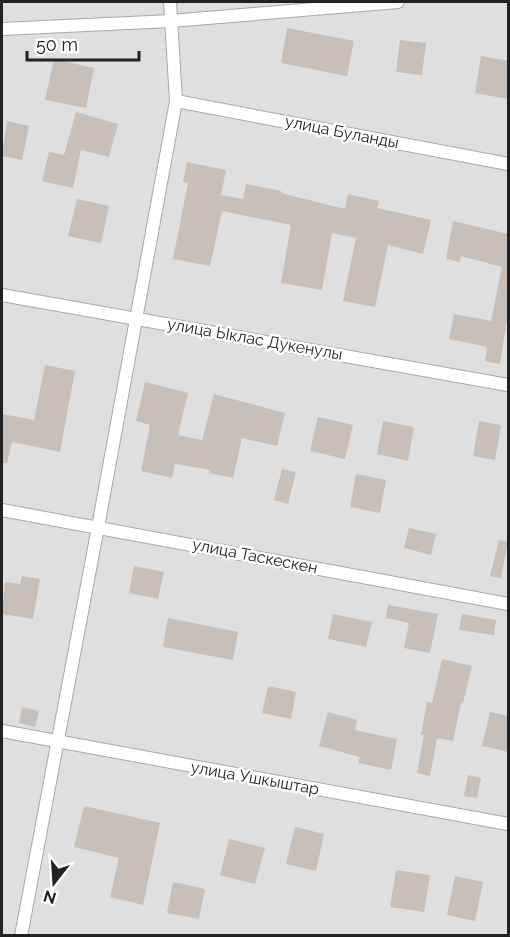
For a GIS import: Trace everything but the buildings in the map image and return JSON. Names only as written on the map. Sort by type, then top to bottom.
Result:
[{"type":"street","points":[[21,936],[176,101],[170,2]]},
{"type":"street","points":[[2,29],[171,21],[398,2]]},
{"type":"street","name":"улица Буланды","points":[[176,101],[508,164]]},
{"type":"street","name":"улица Ыклас Дукенулы","points":[[2,295],[508,385]]},
{"type":"street","name":"улица Таскескен","points":[[2,510],[508,604]]},
{"type":"street","name":"улица Ушкыштар","points":[[2,731],[508,824]]},
{"type":"shaded area","points":[[2,2],[508,2],[508,935],[2,935]]}]
